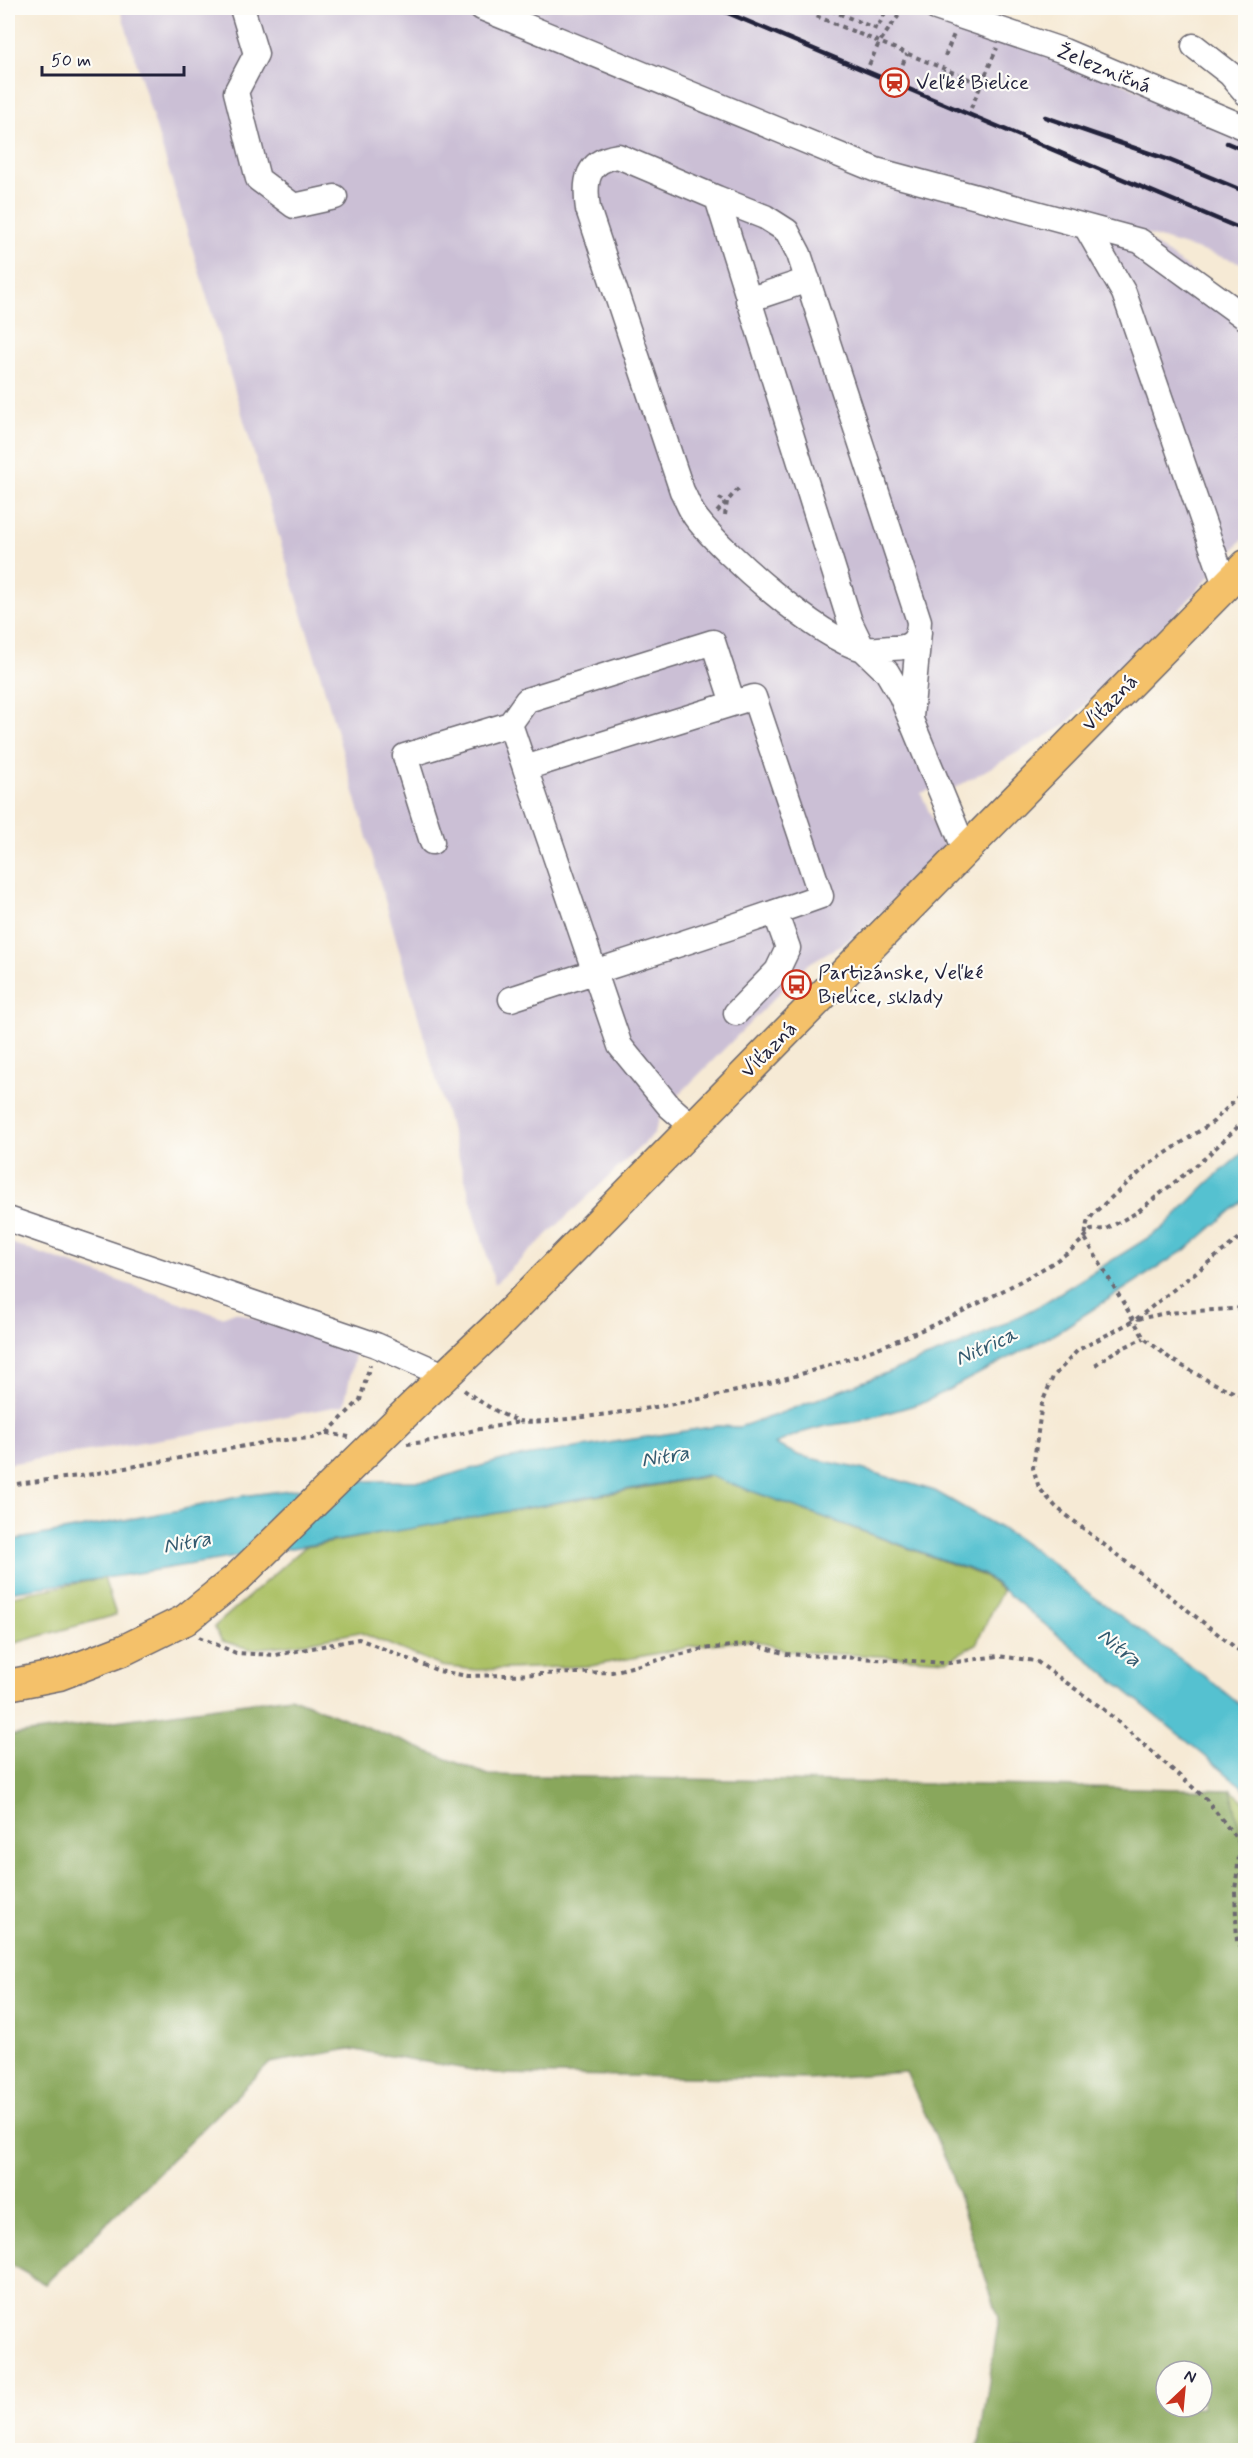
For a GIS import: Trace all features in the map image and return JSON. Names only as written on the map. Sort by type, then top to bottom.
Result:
[{"type":"main road","name":"Víťazná","points":[[8,1685],[59,1675],[124,1650],[182,1622],[237,1578],[496,1327],[1235,575]]},
{"type":"street","points":[[242,8],[256,54],[236,92],[258,179],[294,206],[334,197]]},
{"type":"street","points":[[482,8],[876,171],[1140,241],[1245,318]]},
{"type":"street","name":"Železničná","points":[[936,8],[1064,51],[1245,128]]},
{"type":"street","points":[[1194,46],[1230,74],[1245,93]]},
{"type":"street","points":[[911,719],[919,621],[800,254],[787,231],[765,218],[618,156],[606,158],[593,166],[585,186],[588,209],[682,491],[695,517],[755,577],[823,630],[863,649],[888,672],[911,719],[965,850]]},
{"type":"street","points":[[717,198],[850,622],[863,649]]},
{"type":"street","points":[[1086,227],[1124,293],[1235,575]]},
{"type":"street","points":[[748,300],[808,280]]},
{"type":"street","points":[[863,649],[905,648],[915,642],[919,632]]},
{"type":"street","points":[[432,842],[405,756],[510,724],[527,700],[713,642],[733,703]]},
{"type":"street","points":[[511,999],[820,896],[754,697],[525,768]]},
{"type":"street","points":[[510,724],[620,1046],[669,1106],[693,1127]]},
{"type":"street","points":[[736,1013],[777,971],[788,948],[775,912]]},
{"type":"street","points":[[8,1219],[376,1345],[444,1375]]},
{"type":"path","points":[[819,8],[816,16],[981,84]]},
{"type":"path","points":[[837,8],[836,12],[877,29],[884,15],[866,8]]},
{"type":"path","points":[[869,65],[879,43],[902,8]]},
{"type":"path","points":[[880,22],[891,27]]},
{"type":"path","points":[[971,108],[1004,31]]},
{"type":"path","points":[[891,89],[907,54]]},
{"type":"path","points":[[701,524],[712,518],[741,486]]},
{"type":"path","points":[[719,498],[727,502]]},
{"type":"path","points":[[725,515],[727,502]]},
{"type":"path","points":[[1245,1089],[1213,1122],[1148,1164],[1094,1213],[1088,1224],[1085,1238],[1144,1338],[1172,1360],[1245,1398]]},
{"type":"path","points":[[400,1443],[432,1441],[474,1430],[521,1422],[583,1417],[697,1401],[777,1382],[841,1363],[908,1337],[955,1315],[1050,1265],[1085,1238],[1091,1230],[1106,1230],[1136,1213],[1205,1158],[1245,1119]]},
{"type":"path","points":[[1245,1233],[1135,1320],[1078,1350],[1053,1377],[1042,1403],[1033,1456],[1036,1479],[1045,1496],[1056,1507],[1245,1656]]},
{"type":"path","points":[[1135,1320],[1166,1312],[1245,1308]]},
{"type":"path","points":[[1095,1365],[1114,1352],[1144,1338]]},
{"type":"path","points":[[8,1485],[87,1475],[272,1441],[313,1438],[327,1433],[360,1400],[376,1345]]},
{"type":"path","points":[[444,1375],[473,1396],[521,1422]]},
{"type":"path","points":[[327,1433],[359,1438]]},
{"type":"path","points":[[182,1622],[205,1641],[236,1653],[276,1655],[359,1639],[439,1671],[468,1676],[612,1672],[702,1649],[752,1644],[787,1654],[949,1663],[998,1656],[1036,1661],[1102,1708],[1206,1799],[1245,1851]]},
{"type":"path","points":[[1240,1847],[1235,1891],[1237,1943],[1245,1951]]},
{"type":"path","points":[[1245,2199],[1241,2214],[1245,2231]]},
{"type":"shaded area","points":[[120,8],[945,8],[1245,135],[1245,264],[1136,231],[1245,309],[1245,537],[1183,606],[1064,726],[953,789],[951,783],[921,793],[945,849],[856,936],[808,964],[662,1112],[654,1134],[495,1284],[319,670]]},
{"type":"shaded area","points":[[8,1242],[222,1317],[235,1312],[356,1350],[344,1405],[186,1435],[8,1464]]},
{"type":"green space","points":[[710,1476],[984,1576],[1002,1591],[976,1644],[949,1660],[788,1651],[753,1640],[700,1645],[591,1666],[477,1670],[441,1666],[359,1632],[298,1644],[251,1649],[222,1641],[214,1627],[305,1547]]},
{"type":"green space","points":[[104,1578],[116,1615],[8,1645],[8,1597]]},
{"type":"green space","points":[[290,1697],[488,1775],[1231,1790],[1246,1858],[1245,2450],[969,2450],[979,2445],[999,2318],[947,2162],[906,2072],[809,2079],[495,2074],[350,2049],[270,2063],[45,2284],[8,2263],[8,1736]]},
{"type":"green space","points":[[1231,1790],[1245,1802],[1245,1858]]},
{"type":"water","points":[[1245,1151],[1245,1199],[1188,1248],[1056,1333],[925,1402],[860,1421],[825,1426],[800,1433],[775,1444],[800,1456],[861,1469],[935,1491],[1014,1536],[1052,1563],[1083,1589],[1211,1681],[1245,1709],[1245,1789],[985,1575],[707,1475],[409,1529],[8,1592],[8,1541],[180,1510],[242,1496],[359,1481],[428,1481],[506,1459],[717,1426],[739,1427],[773,1416],[965,1343],[1039,1306],[1162,1229],[1209,1182]]},
{"type":"railway","points":[[716,8],[1246,231]]},
{"type":"railway","points":[[1045,117],[1169,160],[1246,192]]},
{"type":"railway","points":[[1227,143],[1246,151]]},
{"type":"place","name":"Veľké Bielice","points":[[895,83]]},
{"type":"place","name":"Partizánske, Veľké Bielice, sklady","points":[[797,985]]},
{"type":"water label","name":"Nitrica","points":[[986,1347]]},
{"type":"water label","name":"Nitra","points":[[665,1457]]},
{"type":"water label","name":"Nitra","points":[[187,1543]]},
{"type":"water label","name":"Nitra","points":[[1119,1648]]}]
